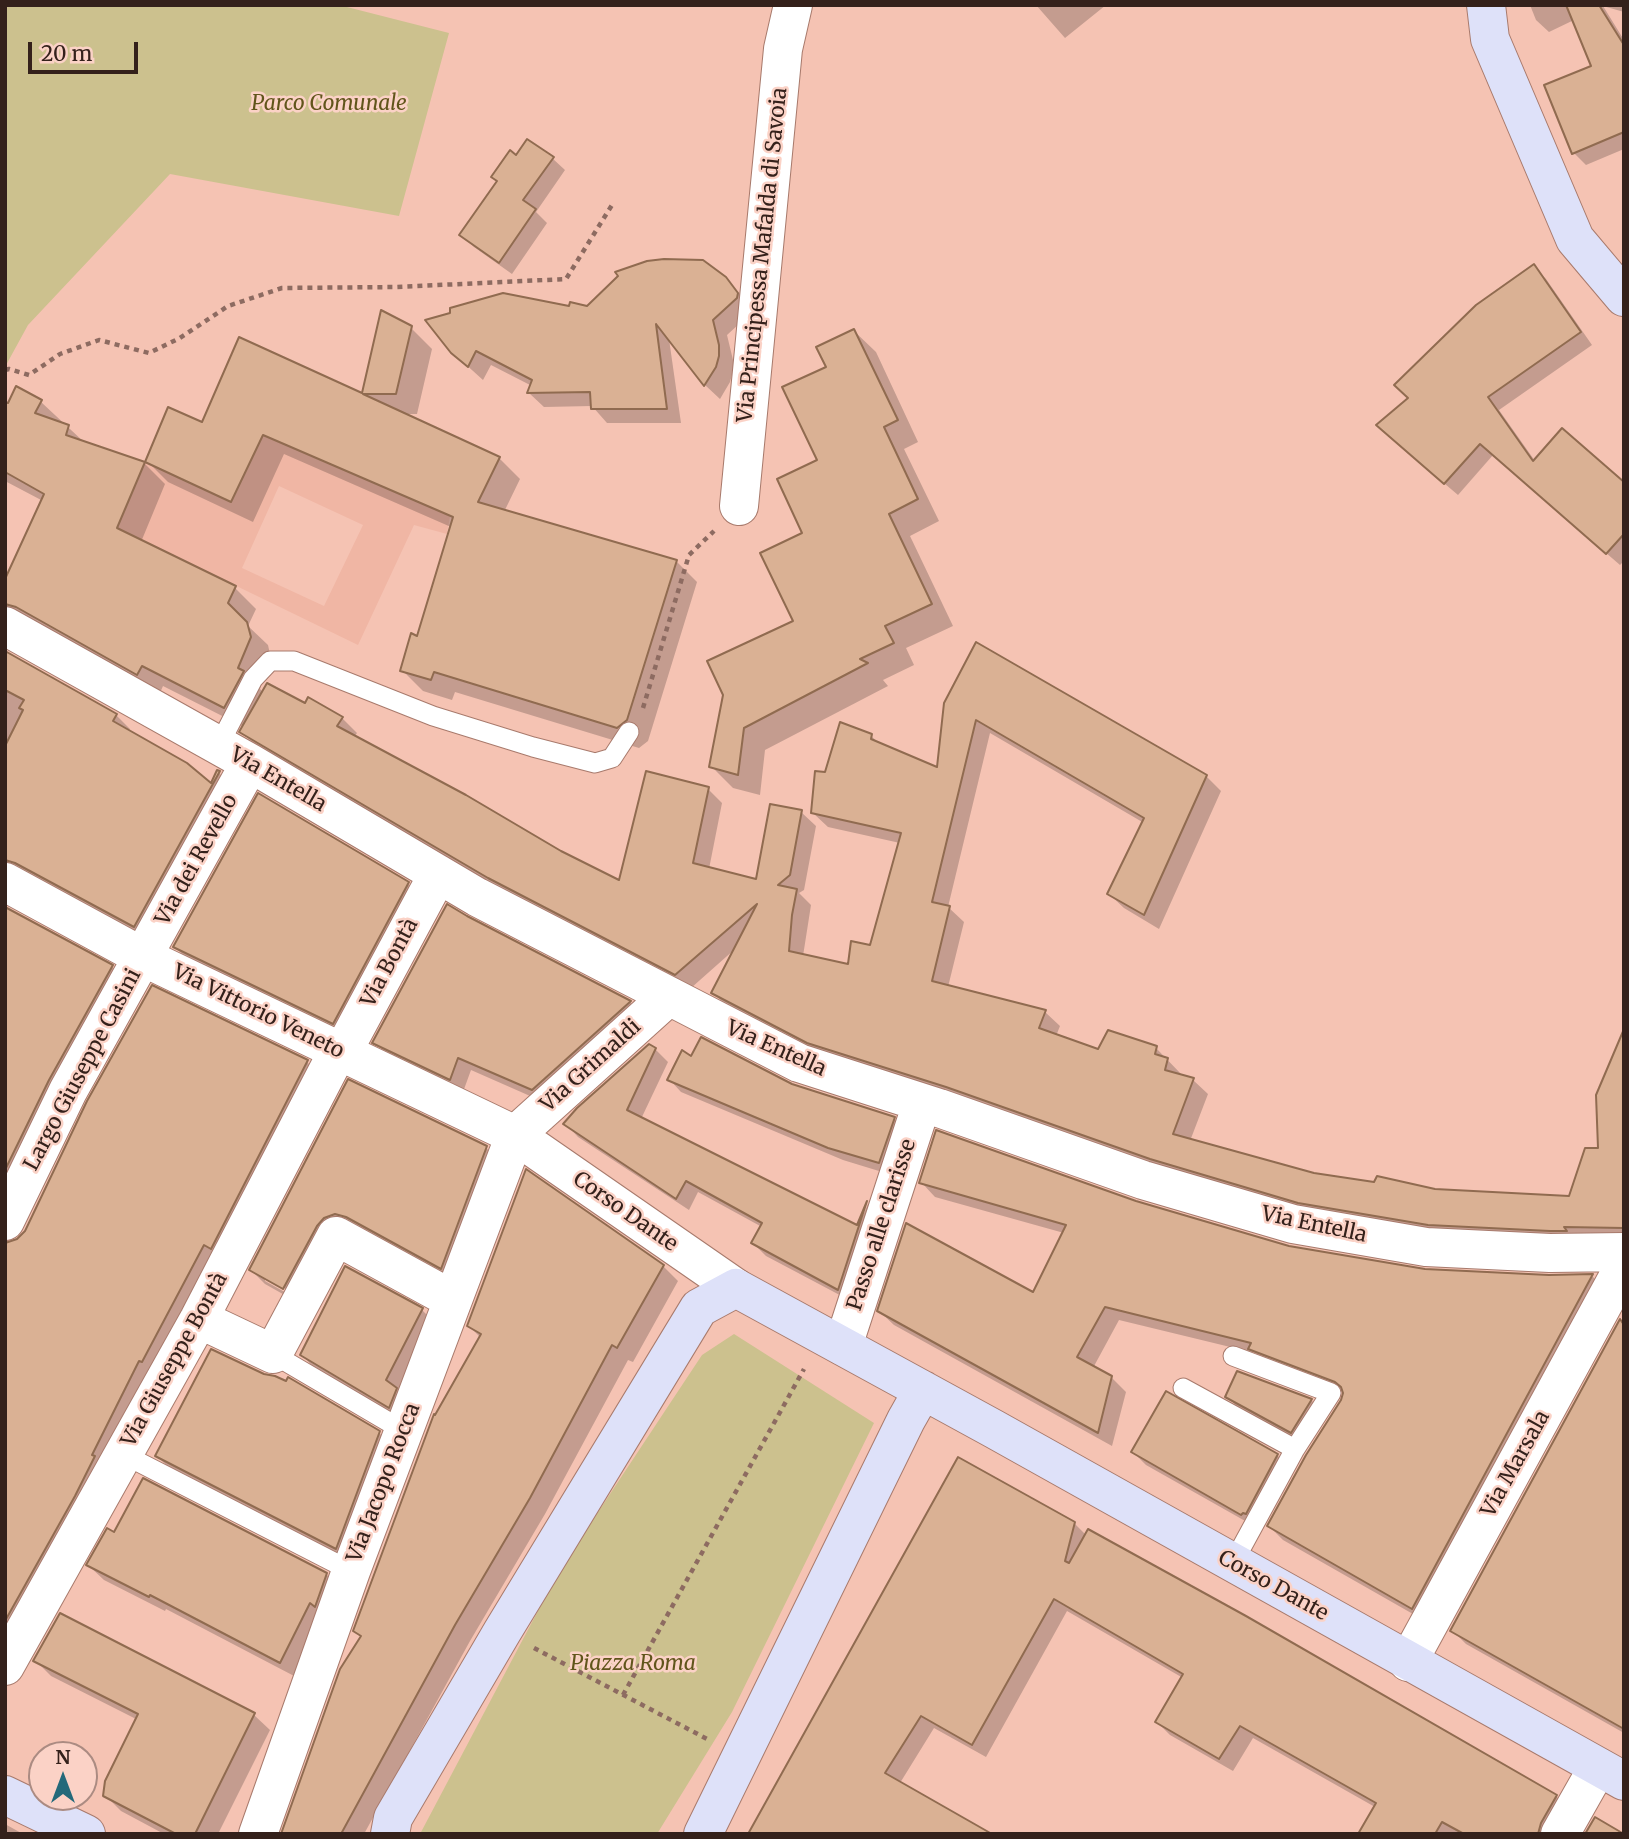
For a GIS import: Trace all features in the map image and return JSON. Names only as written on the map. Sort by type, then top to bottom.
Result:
[{"type":"street","name":"Via Principessa Mafalda di Savoia","points":[[739,506],[783,49],[793,5]]},
{"type":"street","points":[[1486,5],[1490,39],[1575,239],[1624,297]]},
{"type":"street","name":"Via Entella","points":[[5,626],[234,754],[477,897],[668,998],[799,1063],[1143,1180],[1293,1224],[1426,1247],[1550,1253],[1624,1252]]},
{"type":"street","name":"Via dei Revello","points":[[143,957],[234,754]]},
{"type":"street","name":"Via Bontà","points":[[340,1052],[438,874]]},
{"type":"street","name":"Via Vittorio Veneto","points":[[5,882],[143,957],[515,1135]]},
{"type":"street","name":"Largo Giuseppe Casini","points":[[5,1221],[68,1091],[143,957]]},
{"type":"street","name":"Via Grimaldi","points":[[515,1135],[668,998]]},
{"type":"street","name":"Via Giuseppe Bontà","points":[[5,1666],[199,1319],[340,1052]]},
{"type":"street","name":"Passo alle clarisse","points":[[843,1346],[922,1103]]},
{"type":"street","name":"Corso Dante","points":[[515,1135],[736,1288]]},
{"type":"street","name":"Via Jacopo Rocca","points":[[258,1834],[351,1571],[515,1135]]},
{"type":"street","points":[[199,1319],[272,1354],[336,1236],[453,1300]]},
{"type":"street","name":"Via Marsala","points":[[1408,1662],[1624,1266]]},
{"type":"street","points":[[390,1834],[393,1818],[502,1632],[699,1308],[736,1288],[923,1390],[900,1431],[703,1834]]},
{"type":"street","name":"Corso Dante","points":[[923,1390],[1611,1774]]},
{"type":"street","points":[[1560,1834],[1611,1774]]},
{"type":"street","points":[[5,1795],[86,1834]]},
{"type":"lane","points":[[234,754],[254,679],[270,662],[294,661],[433,716],[533,747],[595,762],[612,758],[629,732]]},
{"type":"lane","points":[[272,1354],[404,1432]]},
{"type":"lane","points":[[1233,1356],[1331,1393],[1295,1449],[1233,1563]]},
{"type":"lane","points":[[1184,1388],[1295,1449]]},
{"type":"lane","points":[[123,1454],[351,1571]]},
{"type":"path","points":[[5,370],[29,375],[60,354],[99,340],[149,353],[180,338],[228,306],[282,288],[397,287],[566,279],[612,205]]},
{"type":"path","points":[[629,732],[639,721],[690,555],[739,506]]},
{"type":"path","points":[[623,1695],[806,1366]]},
{"type":"path","points":[[502,1632],[740,1757]]},
{"type":"shaded area","points":[[263,435],[450,516],[447,534],[414,525],[358,645],[117,528],[145,462],[231,502]],"holes":[[[279,486],[363,525],[324,606],[242,568]]]},
{"type":"green space","name":"Parco Comunale","points":[[5,5],[339,5],[449,33],[399,216],[170,174],[28,325],[5,367]]},
{"type":"green space","name":"Piazza Roma","points":[[734,1334],[874,1423],[732,1712],[657,1834],[420,1834],[559,1571],[702,1355]]},
{"type":"building","points":[[1566,5],[1599,5],[1624,45],[1624,132],[1572,154],[1544,85],[1591,66]]},
{"type":"building","points":[[527,139],[554,157],[523,200],[536,209],[499,263],[459,235],[497,181],[491,177],[510,150],[516,155]]},
{"type":"building","points":[[703,260],[726,277],[738,293],[737,298],[713,320],[719,356],[716,367],[704,386],[656,324],[667,409],[591,409],[590,392],[527,393],[532,380],[476,351],[468,367],[451,353],[425,320],[450,313],[450,308],[503,293],[569,306],[570,302],[587,306],[618,276],[615,272],[647,261]]},
{"type":"building","points":[[1534,264],[1581,332],[1488,397],[1533,461],[1562,428],[1624,482],[1624,534],[1606,554],[1480,444],[1444,484],[1376,425],[1408,398],[1394,385],[1476,305]]},
{"type":"building","points":[[381,310],[412,326],[396,394],[363,394],[500,457],[478,502],[677,560],[627,720],[617,728],[434,672],[431,680],[400,671],[411,633],[417,636],[453,517],[263,435],[231,502],[145,462],[168,407],[202,422],[239,337],[362,393]]},
{"type":"building","points":[[854,329],[898,420],[884,427],[918,499],[889,514],[932,604],[885,626],[894,643],[860,659],[868,663],[744,728],[738,775],[709,767],[723,695],[707,661],[793,621],[760,553],[802,533],[777,479],[817,460],[782,387],[826,367],[816,347]]},
{"type":"building","points":[[16,386],[42,400],[35,413],[69,425],[66,435],[145,462],[117,528],[236,586],[228,603],[247,622],[251,637],[238,668],[244,671],[224,708],[142,666],[137,675],[16,607],[5,604],[5,579],[44,494],[5,472],[5,402],[8,403]]},
{"type":"building","points":[[976,642],[1207,775],[1144,915],[1107,894],[1144,818],[976,720],[932,902],[950,906],[932,981],[1046,1010],[1039,1028],[1098,1049],[1108,1030],[1157,1046],[1155,1054],[1168,1058],[1165,1070],[1194,1078],[1173,1134],[1314,1173],[1374,1182],[1377,1176],[1435,1189],[1569,1196],[1585,1148],[1598,1148],[1596,1095],[1624,1029],[1624,1228],[1564,1227],[1567,1231],[1550,1231],[1428,1225],[1298,1203],[1150,1159],[946,1087],[807,1043],[711,993],[757,904],[675,975],[488,878],[239,732],[267,683],[305,703],[308,697],[343,717],[337,726],[466,795],[561,851],[619,880],[646,771],[709,787],[693,863],[756,879],[770,804],[802,810],[790,875],[778,885],[797,889],[789,951],[848,964],[851,941],[870,945],[901,833],[811,813],[815,771],[825,772],[840,722],[872,734],[871,739],[937,767],[944,703]]},
{"type":"building","points":[[5,651],[117,714],[113,721],[187,763],[211,783],[217,770],[220,771],[134,927],[5,860],[5,746],[23,710],[19,708],[24,700],[5,690]]},
{"type":"building","points":[[258,793],[409,882],[333,1024],[173,947]]},
{"type":"building","points":[[447,904],[631,1001],[532,1090],[458,1058],[450,1080],[372,1043]]},
{"type":"building","points":[[5,907],[113,965],[49,1080],[5,1170]]},
{"type":"building","points":[[152,985],[308,1060],[211,1249],[204,1245],[142,1362],[139,1361],[92,1455],[95,1456],[75,1496],[5,1621],[5,1243],[17,1239],[25,1231],[87,1101]]},
{"type":"building","points":[[701,1037],[792,1084],[895,1117],[879,1163],[828,1148],[667,1080],[682,1050],[691,1056]]},
{"type":"building","points":[[649,1044],[656,1048],[627,1110],[857,1225],[867,1201],[838,1290],[751,1243],[762,1223],[686,1181],[676,1199],[563,1124],[577,1108]]},
{"type":"building","points":[[348,1079],[487,1146],[441,1269],[346,1217],[335,1214],[324,1218],[317,1226],[283,1289],[249,1270]]},
{"type":"building","points":[[936,1130],[1136,1201],[1289,1246],[1425,1269],[1549,1275],[1593,1274],[1412,1609],[1267,1526],[1306,1455],[1341,1400],[1341,1387],[1335,1382],[1248,1349],[1251,1343],[1105,1307],[1077,1357],[1112,1376],[1098,1433],[877,1311],[906,1223],[1033,1292],[1066,1225],[919,1183]]},
{"type":"building","points":[[526,1169],[664,1265],[617,1348],[612,1345],[530,1498],[455,1625],[341,1834],[281,1834],[340,1669],[361,1636],[353,1631],[434,1414],[481,1334],[467,1326]]},
{"type":"building","points":[[345,1266],[423,1308],[386,1380],[397,1388],[389,1408],[300,1355]]},
{"type":"building","points":[[1620,1319],[1624,1325],[1624,1729],[1450,1631]]},
{"type":"building","points":[[211,1349],[264,1374],[286,1381],[288,1377],[380,1431],[336,1549],[155,1456]]},
{"type":"building","points":[[1237,1371],[1312,1399],[1291,1433],[1225,1397]]},
{"type":"building","points":[[1166,1391],[1278,1454],[1246,1514],[1241,1515],[1131,1452]]},
{"type":"building","points":[[958,1457],[1075,1522],[1065,1561],[1069,1563],[1088,1529],[1246,1616],[1557,1795],[1541,1823],[1538,1834],[1464,1834],[1442,1822],[1435,1834],[1358,1834],[1376,1803],[1240,1726],[1219,1759],[1155,1722],[1183,1674],[1054,1599],[972,1745],[921,1716],[885,1773],[992,1834],[748,1834]]},
{"type":"building","points":[[143,1478],[327,1573],[315,1607],[310,1603],[280,1663],[86,1565],[107,1528],[114,1532]]},
{"type":"building","points":[[60,1613],[255,1713],[195,1834],[176,1834],[103,1796],[105,1781],[138,1714],[33,1661]]},
{"type":"building","points":[[1595,1817],[1624,1834],[1585,1834]]}]
